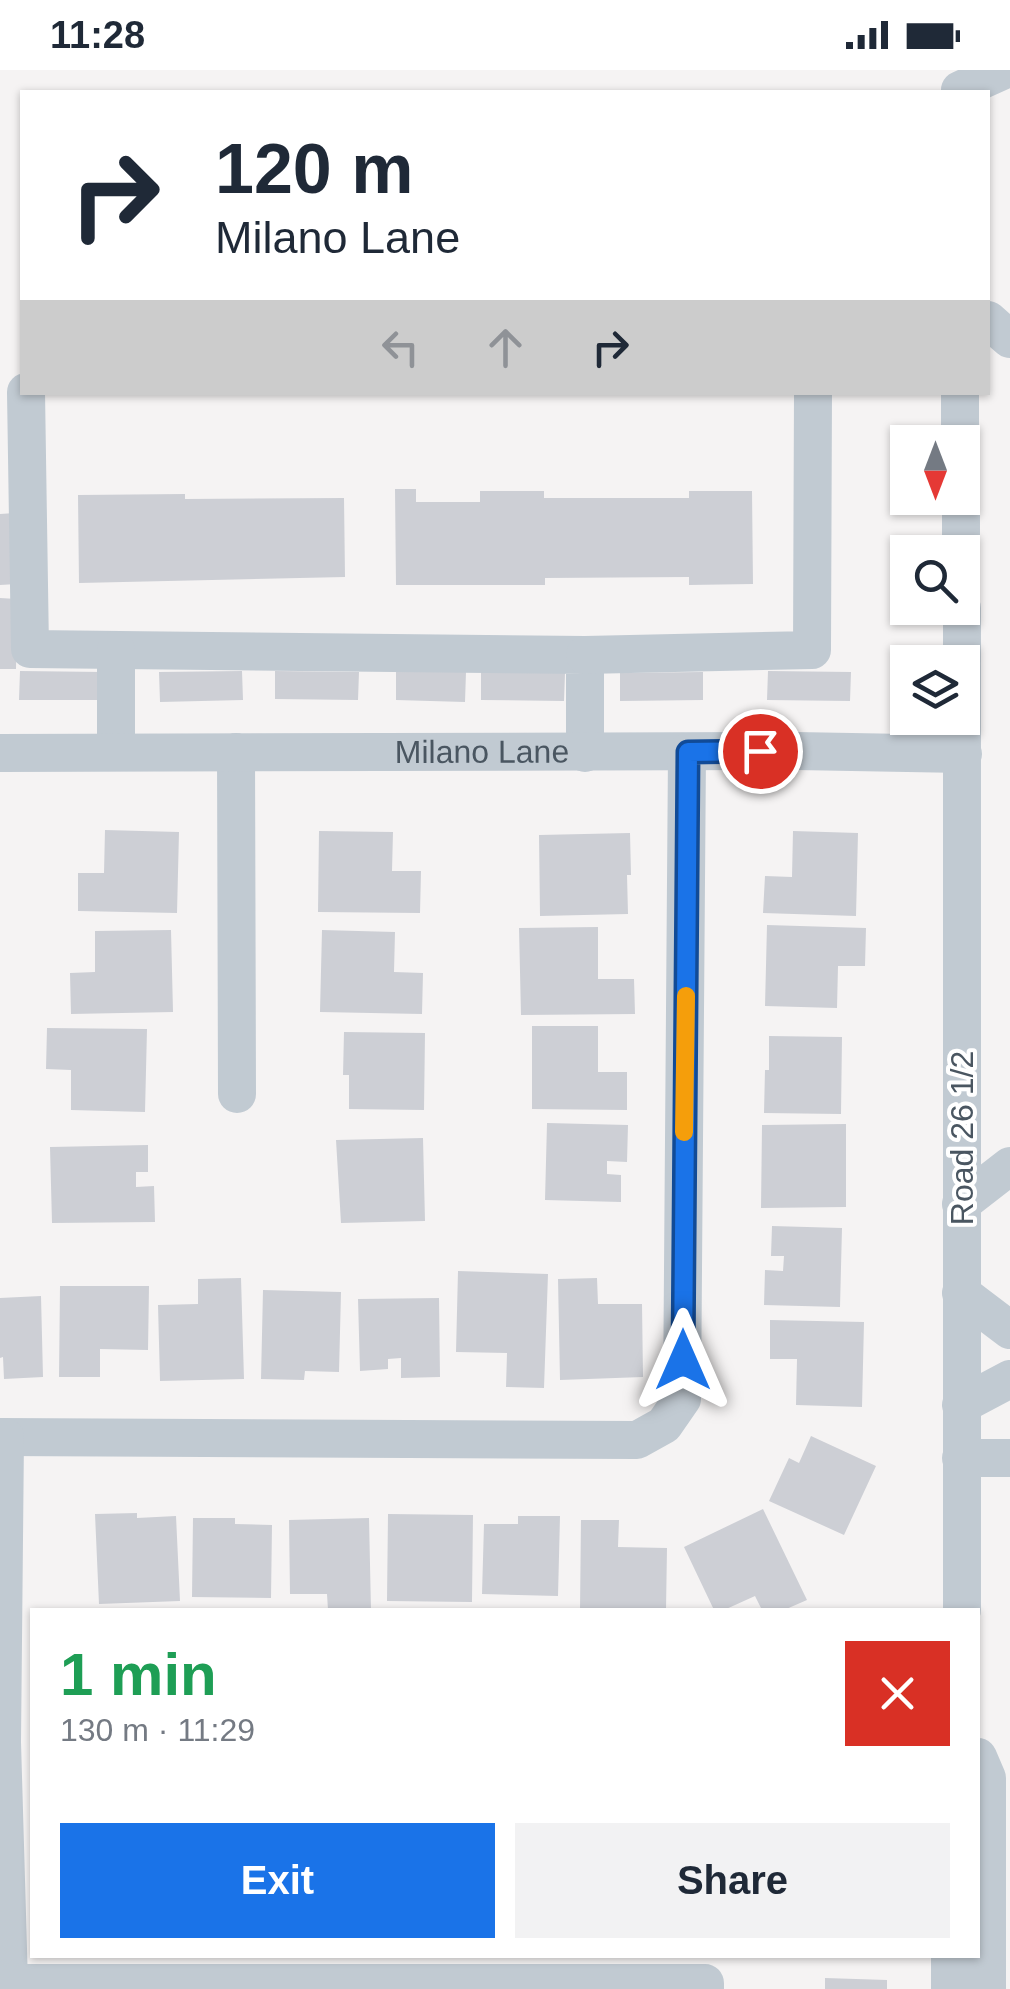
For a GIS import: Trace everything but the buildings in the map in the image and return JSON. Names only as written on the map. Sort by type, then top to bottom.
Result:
[{"type":"street","points":[[960,84],[1004,70]]},
{"type":"street","points":[[990,322],[1010,339]]},
{"type":"street","points":[[26,395],[30,649],[585,655],[812,650],[813,395]]},
{"type":"street","points":[[960,395],[960,425]]},
{"type":"street","points":[[116,650],[116,752]]},
{"type":"street","points":[[585,655],[585,753]]},
{"type":"street","name":"Road 26 1/2","points":[[962,1608],[963,735]]},
{"type":"street","points":[[236,752],[238,1094]]},
{"type":"street","points":[[688,752],[682,1398],[664,1425],[638,1440],[2,1438],[12,1742],[5,1983],[705,1986]]},
{"type":"street","name":"Milano Lane","points":[[0,753],[963,754]]},
{"type":"street","points":[[961,1204],[1010,1166]]},
{"type":"street","points":[[962,1293],[1010,1330]]},
{"type":"street","points":[[962,1406],[1010,1379]]},
{"type":"street","points":[[962,1458],[1010,1458]]},
{"type":"street","points":[[980,1761],[987,1778],[998,1915],[987,1989]]},
{"type":"street","points":[[950,1958],[950,1989]]},
{"type":"slow traffic","points":[[684,1132],[686,996]]},
{"type":"route","points":[[683,1360],[688,752],[760,751]]}]
